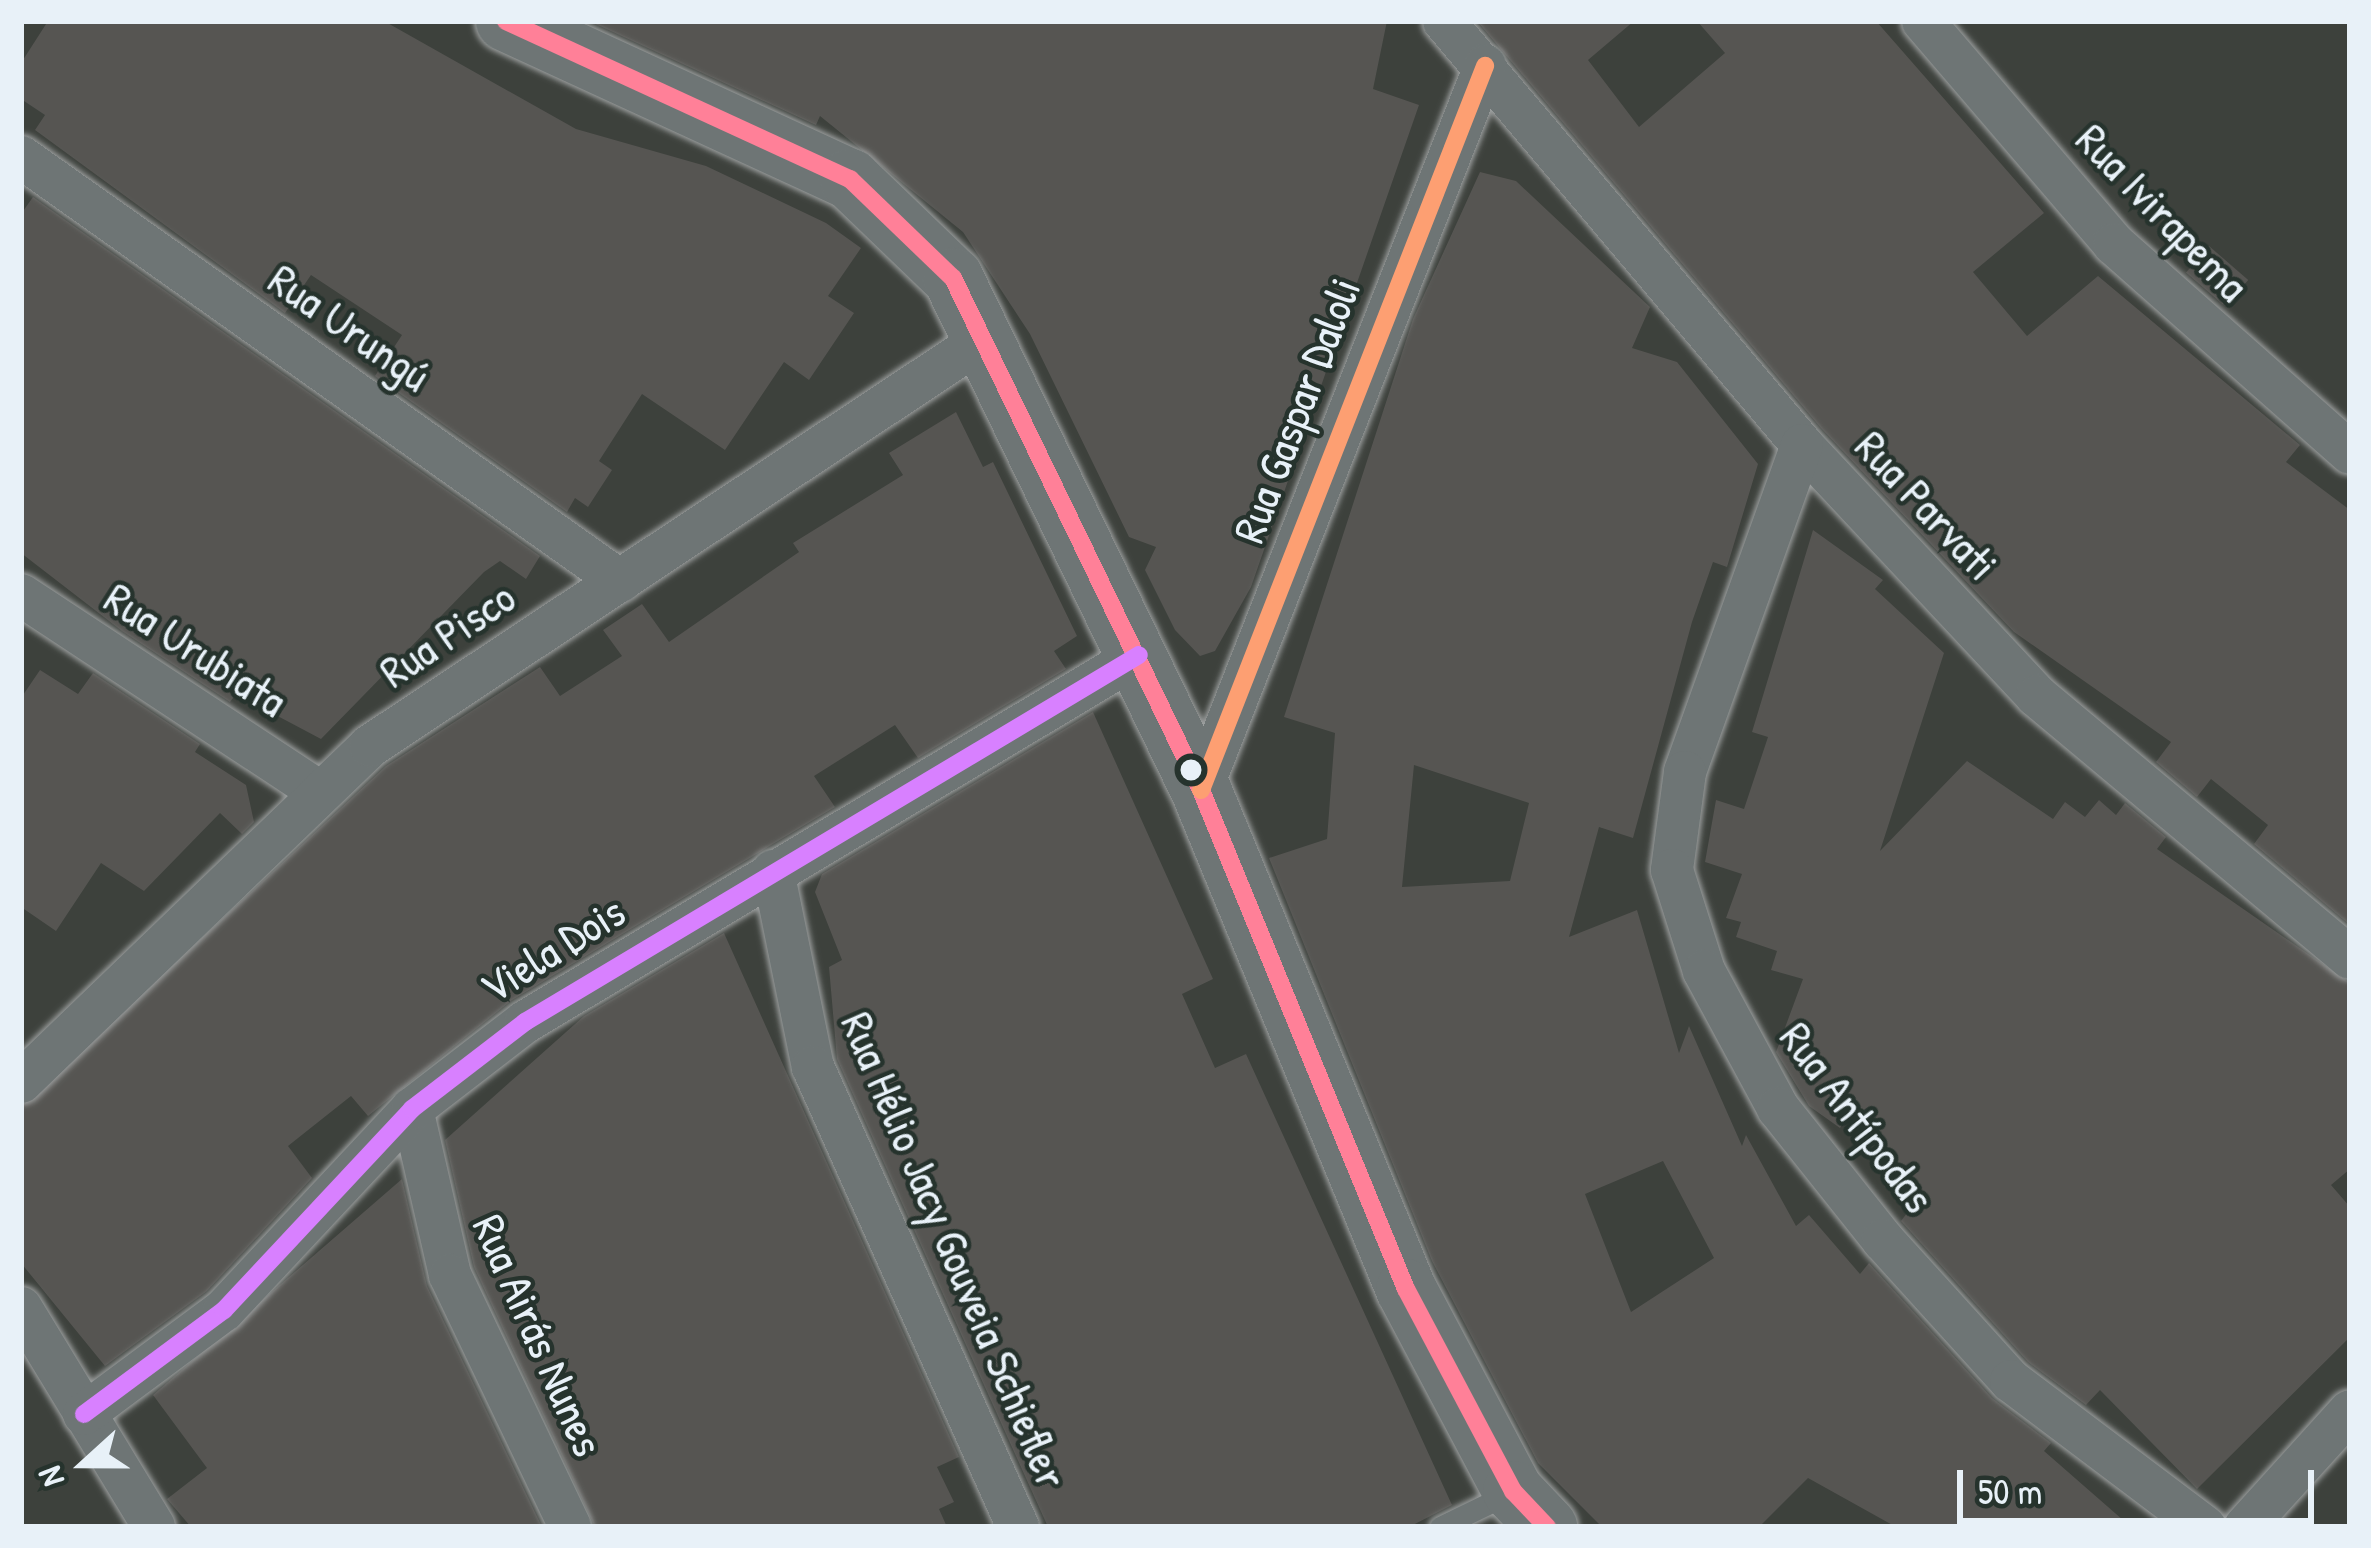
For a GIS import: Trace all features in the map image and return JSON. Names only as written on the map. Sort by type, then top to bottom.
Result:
[{"type":"street","points":[[506,21],[850,179],[953,278],[1201,790],[1406,1289],[1530,1509]]},
{"type":"street","name":"Rua Parvati","points":[[1444,21],[1802,445],[2037,696],[2350,958]]},
{"type":"street","name":"Rua Ivirapema","points":[[1923,21],[2114,244],[2350,453]]},
{"type":"street","name":"Rua Gaspar Daloli","points":[[1201,790],[1485,66]]},
{"type":"street","name":"Rua Urungú","points":[[21,157],[620,581]]},
{"type":"street","name":"Rua Pisco","points":[[28,1064],[315,789],[984,339]]},
{"type":"street","name":"Rua Antípodas","points":[[1802,445],[1685,772],[1672,870],[1704,971],[1778,1108],[1883,1240],[2012,1382],[2205,1527]]},
{"type":"street","name":"Rua Urubiata","points":[[21,595],[315,789]]},
{"type":"street","name":"Viela Dois","points":[[84,1414],[224,1310],[412,1109],[525,1022],[1139,655]]},
{"type":"street","name":"Rua Hélio Jacy Gouveia Schiefler","points":[[773,871],[813,1066],[1018,1527]]},
{"type":"street","name":"Rua Airás Nunes","points":[[412,1109],[450,1275],[570,1527]]},
{"type":"street","points":[[21,1308],[154,1527]]},
{"type":"street","points":[[2245,1527],[2350,1411]]},
{"type":"lane","points":[[1440,1527],[1530,1509]]},
{"type":"building","points":[[48,21],[384,21],[576,129],[706,166],[826,223],[861,248],[828,296],[854,313],[809,380],[784,362],[725,450],[642,394],[599,461],[612,470],[588,507],[575,498],[567,512],[375,376],[402,335],[311,275],[285,313],[35,130],[45,115],[21,99],[21,63]]},
{"type":"building","points":[[589,21],[1387,21],[1373,89],[1419,105],[1251,587],[1215,651],[1200,656],[1175,630],[1145,570],[1156,547],[1129,537],[1030,334],[963,232],[820,116],[816,125]]},
{"type":"building","points":[[1477,21],[1634,21],[1588,60],[1639,127],[1725,53],[1697,21],[1876,21],[2044,213],[1973,272],[2027,336],[2098,276],[2300,445],[2286,462],[2350,510],[2350,925],[2254,844],[2268,825],[2211,779],[2197,797],[2156,762],[2171,742],[2014,632],[1821,428]]},
{"type":"building","points":[[1480,172],[1516,181],[1650,307],[1632,348],[1677,362],[1758,464],[1727,567],[1713,562],[1692,622],[1633,838],[1599,827],[1569,937],[1637,910],[1679,1053],[1689,1026],[1742,1146],[1746,1135],[1796,1226],[1809,1215],[1860,1274],[1869,1263],[1992,1398],[2051,1443],[2044,1451],[2131,1527],[1896,1527],[1808,1478],[1759,1527],[1602,1527],[1538,1463],[1432,1261],[1269,858],[1327,839],[1335,733],[1284,717],[1413,319]],"holes":[[[1414,765],[1529,803],[1510,881],[1402,887]],[[1663,1161],[1714,1258],[1631,1312],[1585,1194]]]},
{"type":"building","points":[[33,197],[540,556],[526,579],[500,561],[484,572],[321,739],[236,694],[230,702],[122,631],[21,553],[21,214]]},
{"type":"building","points":[[2209,246],[2248,280],[2225,307],[2186,272]]},
{"type":"building","points":[[956,412],[983,467],[993,462],[1077,636],[1054,651],[1066,669],[918,758],[895,725],[814,776],[835,807],[512,1000],[368,1116],[351,1096],[288,1146],[312,1178],[207,1291],[105,1366],[21,1263],[21,1107],[386,766],[540,667],[560,696],[622,656],[603,630],[642,604],[669,642],[799,552],[793,543],[903,475],[889,453]]},
{"type":"building","points":[[1813,530],[1883,580],[1875,589],[1944,653],[1880,851],[1967,761],[2053,819],[2065,802],[2085,817],[2099,800],[2116,815],[2125,803],[2166,837],[2157,849],[2350,983],[2350,1169],[2331,1185],[2350,1207],[2350,1337],[2197,1489],[2100,1390],[2086,1405],[2028,1362],[1901,1221],[1922,1193],[1849,1113],[1840,1128],[1809,1106],[1776,1052],[1803,979],[1771,970],[1777,951],[1736,937],[1741,922],[1726,918],[1742,874],[1705,862],[1716,800],[1744,809],[1768,737],[1752,732]]},
{"type":"building","points":[[40,670],[78,694],[93,673],[200,744],[195,752],[246,785],[254,822],[242,834],[220,813],[144,891],[101,863],[56,931],[21,907],[21,698]]},
{"type":"building","points":[[1093,712],[1213,979],[1182,994],[1215,1068],[1246,1054],[1452,1505],[1409,1527],[1048,1527],[837,1059],[829,967],[842,960],[815,892],[822,874]]},
{"type":"building","points":[[724,933],[959,1457],[937,1467],[954,1502],[939,1509],[947,1527],[595,1527],[474,1267],[445,1140],[584,1016]]},
{"type":"building","points":[[402,1179],[427,1286],[542,1527],[191,1527],[167,1499],[207,1468],[153,1395]]},
{"type":"transit line","points":[[506,21],[850,179],[953,278],[1201,790],[1406,1289],[1513,1491],[1547,1527]]},
{"type":"transit line","points":[[1201,790],[1485,66]]},
{"type":"transit line","points":[[84,1414],[224,1310],[412,1109],[525,1022],[1139,655]]}]
